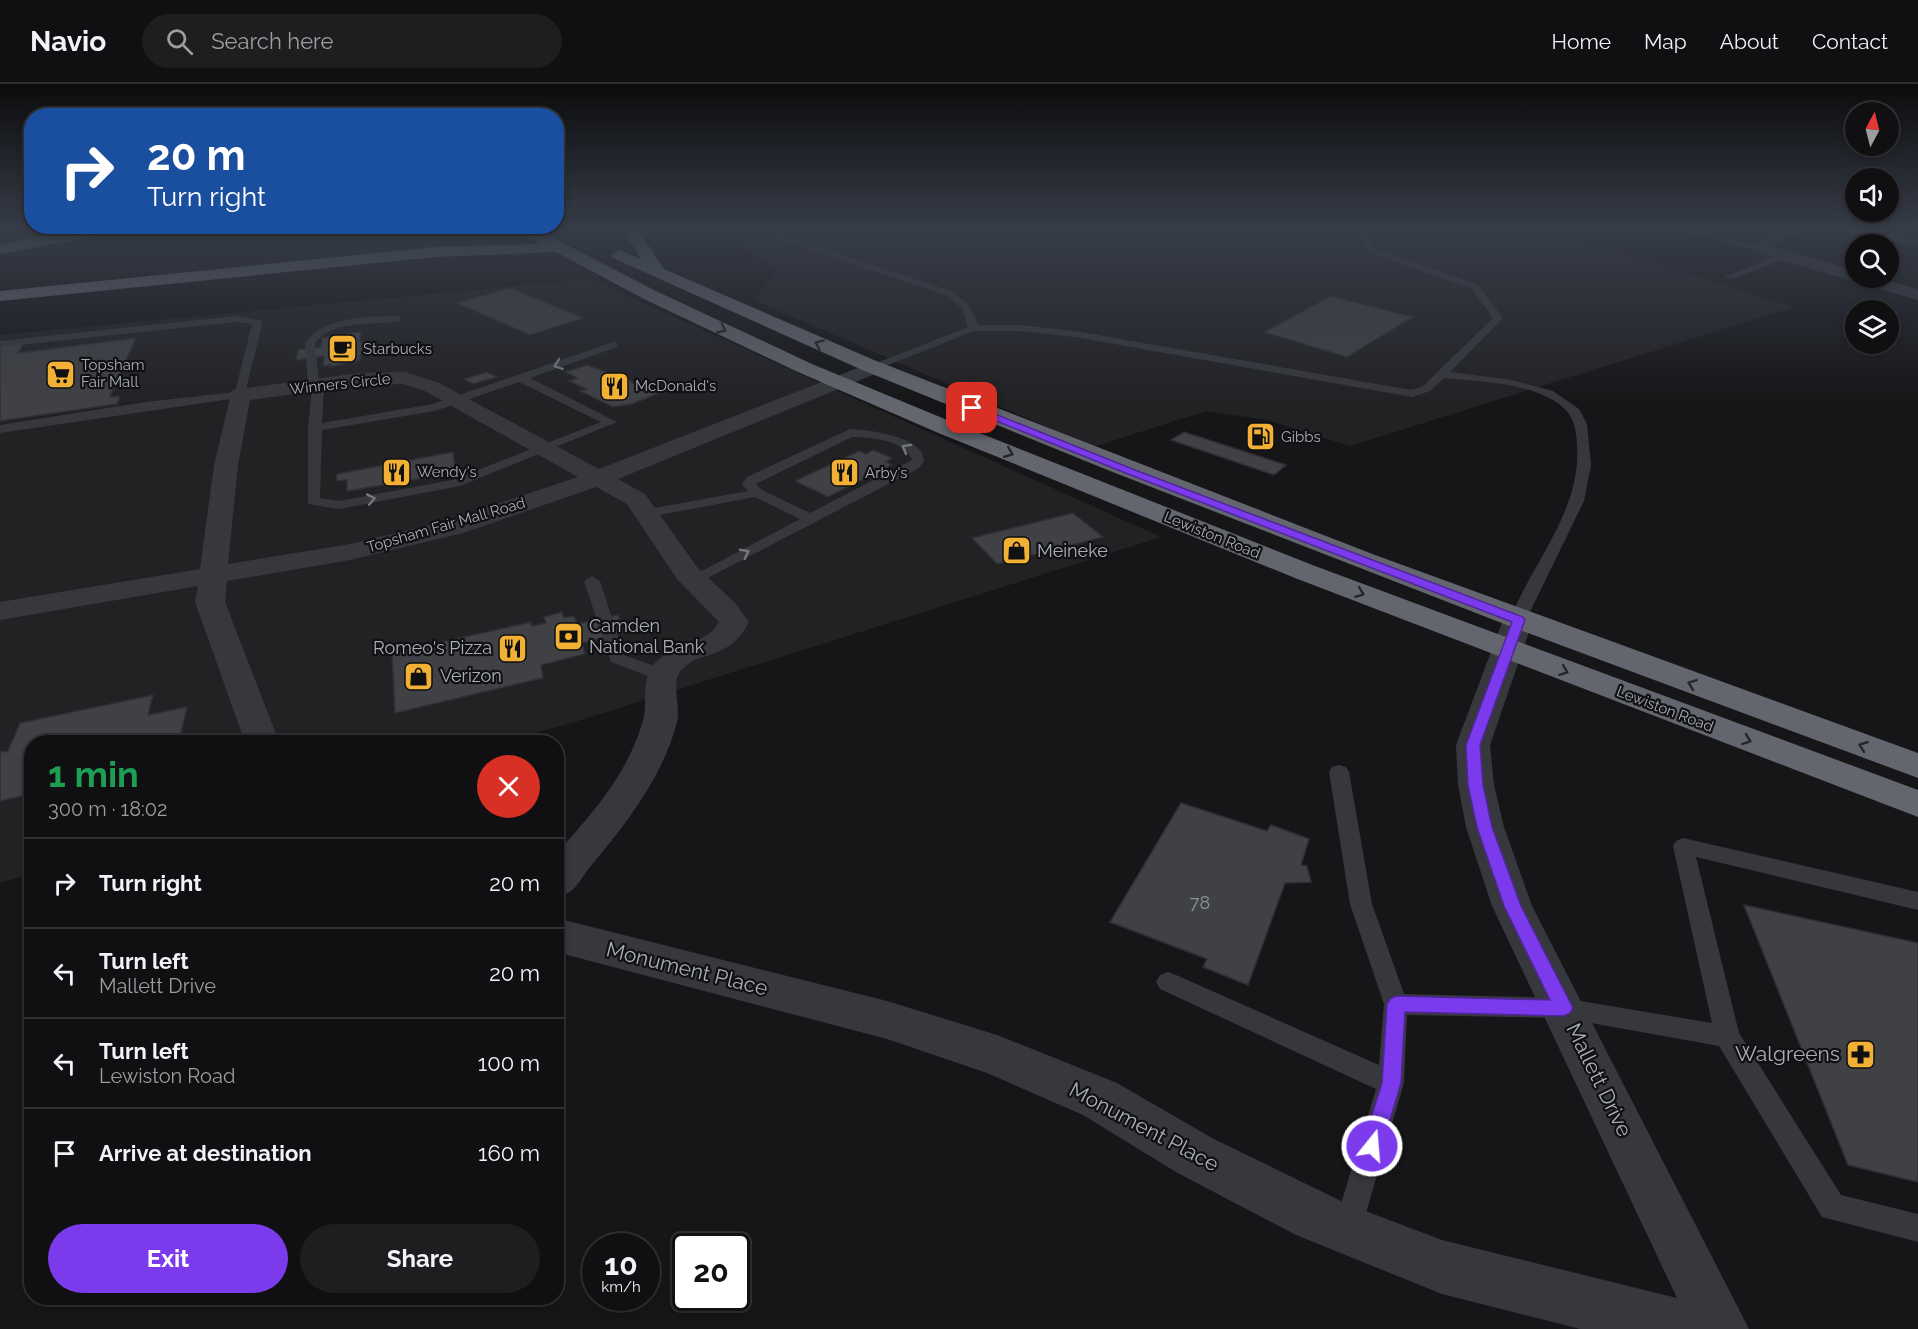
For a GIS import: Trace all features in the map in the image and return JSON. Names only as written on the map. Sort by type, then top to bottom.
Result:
[{"type":"highway","points":[[0,296],[98,286]]},
{"type":"highway","name":"Lewiston Road","points":[[633,286],[839,382],[944,427],[1283,564],[1514,635],[1918,766]]},
{"type":"highway","name":"Lewiston Road","points":[[687,286],[873,368],[1124,469],[1918,804]]},
{"type":"street","points":[[1895,288],[1918,295]]},
{"type":"street","name":"Topsham Fair Mall Road","points":[[0,611],[368,548],[454,526],[596,479],[873,368]]},
{"type":"street","name":"Winners Circle","points":[[240,395],[315,380],[405,378],[432,387],[636,500],[649,513],[693,580],[725,607],[734,622],[731,632],[720,642],[683,655],[662,675]]},
{"type":"street","points":[[240,395],[226,465],[211,574],[210,602],[260,735]]},
{"type":"street","name":"Mallett Drive","points":[[1514,635],[1473,745],[1476,785],[1485,827],[1512,906],[1721,1329]]},
{"type":"street","points":[[564,871],[627,794],[641,769],[655,738],[663,709],[662,675]]},
{"type":"street","name":"Monument Place","points":[[564,937],[887,1020],[997,1056],[1100,1100],[1204,1160],[1314,1217],[1442,1267],[1690,1329]]},
{"type":"lane","points":[[927,286],[948,293],[964,302],[971,314],[973,328]]},
{"type":"lane","points":[[873,368],[973,328],[1021,328],[1075,334],[1412,394],[1426,389],[1498,318],[1472,286]]},
{"type":"lane","points":[[0,344],[236,319],[258,321],[240,395],[146,406],[0,429]]},
{"type":"lane","points":[[299,346],[299,339],[319,328],[396,319]]},
{"type":"lane","points":[[344,325],[323,330],[311,339],[315,380],[313,501],[339,505],[455,483],[611,422],[520,378]]},
{"type":"lane","points":[[314,428],[435,407],[613,345]]},
{"type":"lane","points":[[299,364],[315,380]]},
{"type":"lane","points":[[1441,374],[1504,382],[1545,392],[1574,411],[1580,419],[1585,454],[1582,483],[1570,517],[1525,600],[1514,635]]},
{"type":"lane","points":[[693,580],[811,519],[914,465],[918,461],[918,456],[907,446],[876,434],[850,433],[748,484],[757,494],[811,519]]},
{"type":"lane","points":[[649,513],[757,494]]},
{"type":"lane","points":[[592,581],[617,658],[662,675]]},
{"type":"lane","points":[[1339,772],[1361,904],[1396,1004],[1391,1083],[1347,1230]]},
{"type":"lane","points":[[1918,901],[1683,846],[1727,1036],[1832,1207],[1918,1228]]},
{"type":"lane","points":[[1168,982],[1391,1083]]},
{"type":"lane","points":[[1396,1004],[1563,1008],[1727,1036]]},
{"type":"shaded area","name":"Topsham Fair Mall","points":[[515,286],[606,286],[1161,537],[527,735],[24,735],[24,876],[0,883],[0,335]]},
{"type":"shaded area","points":[[765,286],[1728,286],[1794,307],[1350,446],[1267,420],[1206,411],[1093,447],[754,300]]},
{"type":"building","points":[[510,288],[583,318],[530,335],[457,303]]},
{"type":"building","points":[[1331,296],[1413,317],[1347,357],[1264,332]]},
{"type":"building","name":"Starbucks","points":[[361,333],[360,342],[373,341],[373,350],[361,352],[360,360],[330,367],[331,365],[323,366],[324,356],[296,360],[298,350],[321,347],[322,338]]},
{"type":"building","name":"Topsham Fair Mall","points":[[136,338],[110,397],[120,396],[117,404],[0,421],[0,346],[24,343],[18,353]]},
{"type":"building","name":"McDonald's","points":[[587,365],[622,378],[626,376],[633,383],[637,381],[662,392],[632,404],[613,407],[580,391],[587,389],[569,381],[577,378],[565,372]]},
{"type":"building","points":[[487,372],[497,377],[473,384],[464,379]]},
{"type":"building","points":[[1184,432],[1286,465],[1274,475],[1171,440]]},
{"type":"building","name":"Arby's","points":[[873,450],[892,458],[886,462],[892,465],[828,497],[795,481],[859,451],[866,454]]},
{"type":"building","name":"Wendy's","points":[[453,452],[455,470],[430,474],[430,477],[347,491],[347,480],[336,481],[337,474]]},
{"type":"building","name":"Meineke","points":[[1073,513],[1103,537],[997,564],[972,538]]},
{"type":"building","points":[[562,612],[564,618],[574,616],[577,624],[618,615],[624,633],[582,643],[585,654],[541,665],[543,678],[395,713],[392,653],[531,622],[532,626],[546,623],[544,617]]},
{"type":"building","points":[[153,695],[148,715],[187,707],[181,735],[24,735],[24,796],[0,801],[0,752],[8,751],[20,723]]},
{"type":"building","points":[[1181,803],[1267,831],[1271,825],[1309,839],[1301,865],[1307,866],[1311,882],[1285,883],[1248,985],[1203,967],[1207,959],[1110,922]]},
{"type":"building","name":"Walgreens","points":[[1744,905],[1918,943],[1918,1182],[1848,1165]]},
{"type":"place","name":"Starbucks","points":[[342,349]]},
{"type":"place","name":"Topsham Fair Mall","points":[[60,374]]},
{"type":"place","name":"McDonald's","points":[[614,386]]},
{"type":"place","name":"Gibbs","points":[[1260,437]]},
{"type":"place","name":"Wendy's","points":[[396,472]]},
{"type":"place","name":"Arby's","points":[[844,473]]},
{"type":"place","name":"Meineke","points":[[1016,551]]},
{"type":"place","name":"Camden National Bank","points":[[568,636]]},
{"type":"place","name":"Romeo's Pizza","points":[[513,648]]},
{"type":"place","name":"Verizon","points":[[419,676]]},
{"type":"place","name":"Walgreens","points":[[1861,1054]]},
{"type":"route","points":[[972,408],[1131,472],[1518,620],[1510,650],[1473,745],[1476,785],[1485,827],[1512,906],[1563,1008],[1396,1004],[1391,1083],[1372,1146]]}]
